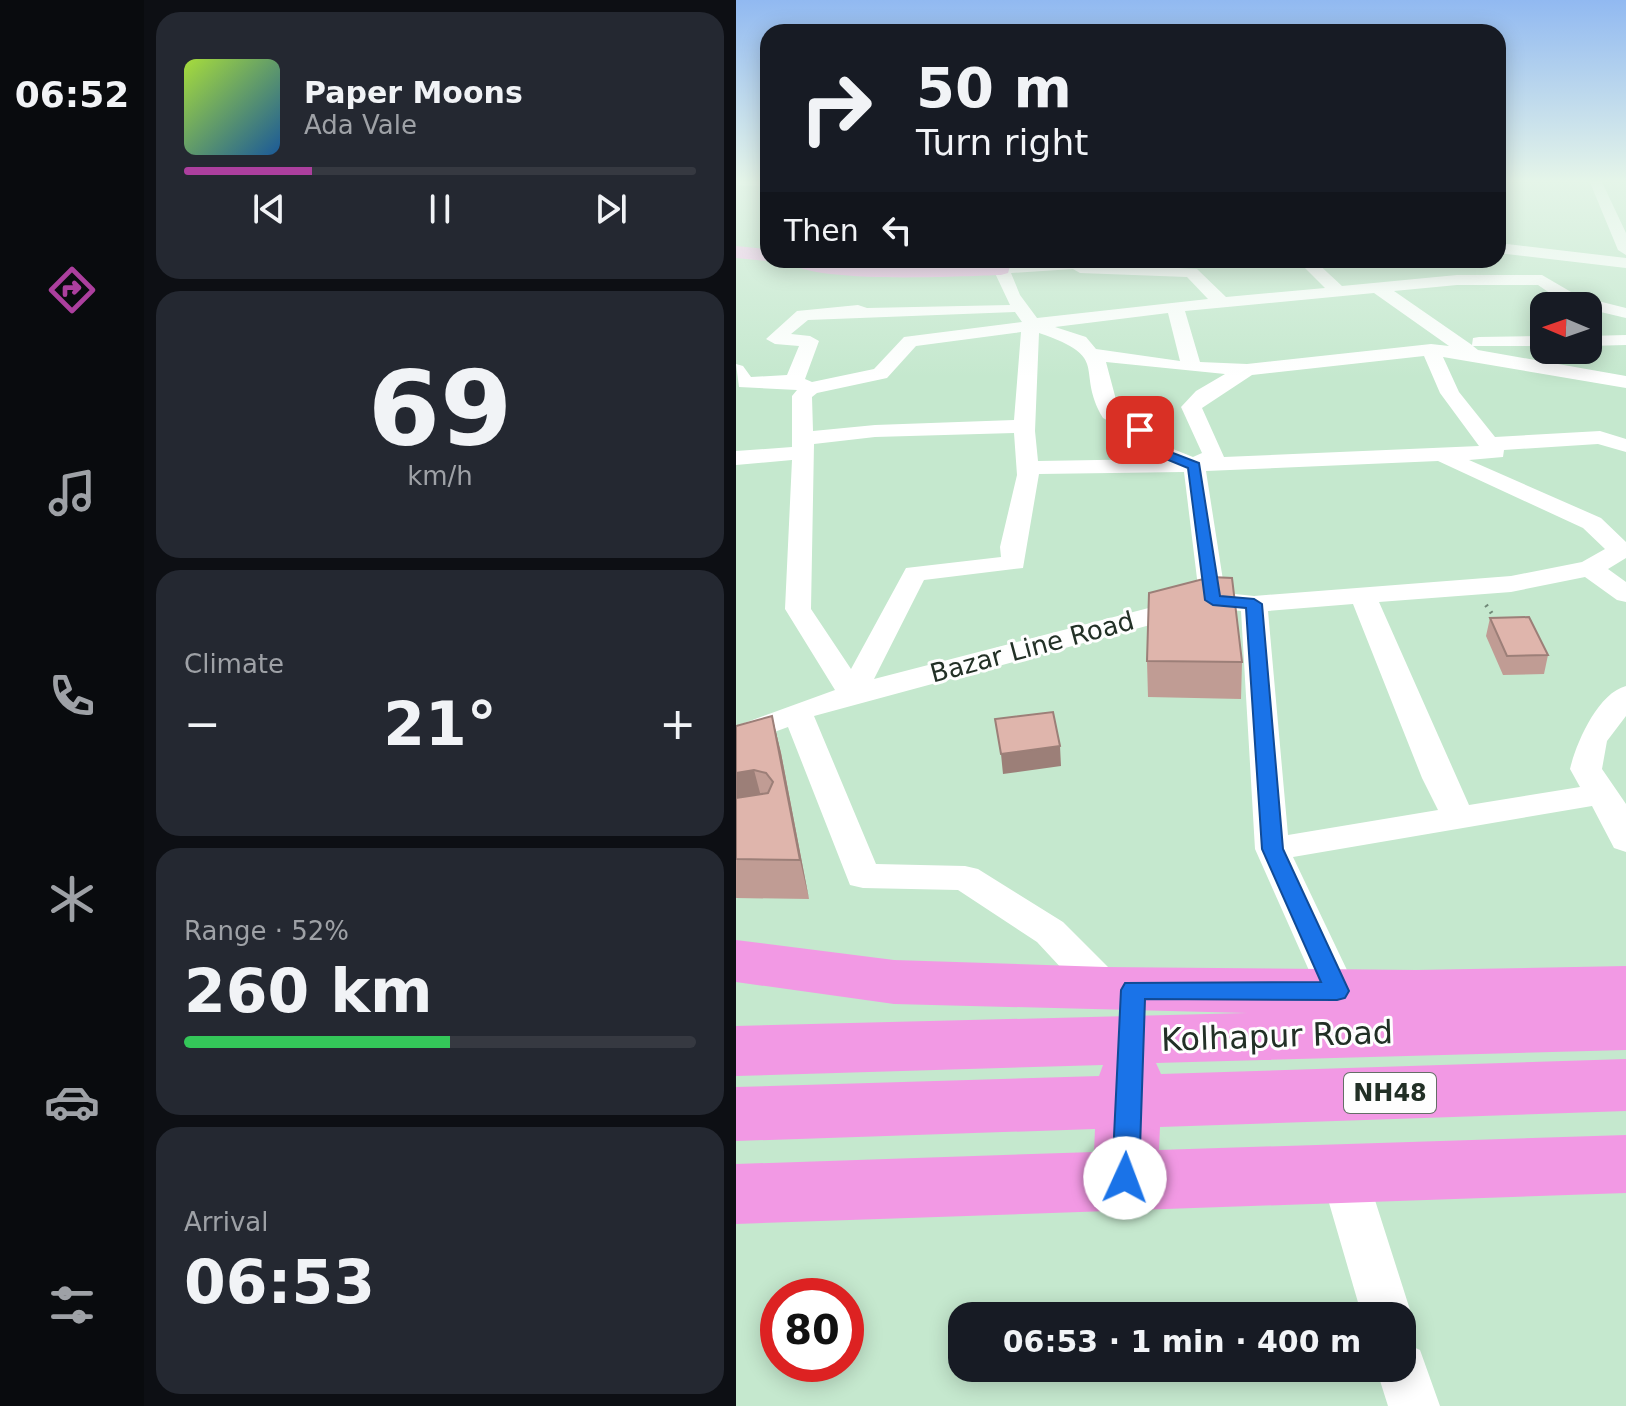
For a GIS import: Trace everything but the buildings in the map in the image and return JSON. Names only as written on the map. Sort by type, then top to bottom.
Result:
[{"type":"highway","points":[[736,961],[894,982],[1132,1006],[1337,991],[1626,988]]},
{"type":"highway","points":[[1125,1178],[1132,1006]]},
{"type":"highway","name":"Kolhapur Road","points":[[736,1051],[1079,1042],[1132,1006],[1626,1026]]},
{"type":"highway","name":"NH48","points":[[736,1114],[1626,1085]]},
{"type":"highway","points":[[736,1194],[1125,1178],[1626,1164]]},
{"type":"main road","points":[[736,252],[760,254]]},
{"type":"main road","points":[[841,268],[858,271],[919,268]]},
{"type":"street","points":[[1506,249],[1626,263]]},
{"type":"street","points":[[1534,251],[1544,272],[1542,280]]},
{"type":"street","points":[[1003,268],[1027,317],[1080,341],[1097,362],[1110,414],[1140,430],[1160,452],[1194,465],[1214,455],[1191,407],[1203,395],[1247,370]]},
{"type":"street","points":[[1073,268],[1191,272],[1222,303]]},
{"type":"street","points":[[1314,268],[1338,291]]},
{"type":"street","points":[[865,313],[1027,317],[1222,303],[1457,280],[1542,280],[1572,300],[1626,313]]},
{"type":"street","points":[[1377,287],[1466,349],[1573,375],[1626,382]]},
{"type":"street","points":[[1175,307],[1186,355],[1194,367]]},
{"type":"street","points":[[858,310],[895,338],[910,341],[1030,326],[1024,426],[1027,468],[1012,547],[1014,563],[915,573],[852,694],[798,609],[802,384],[810,341],[775,339],[803,315],[858,310]]},
{"type":"street","points":[[1090,354],[1247,370],[1466,349],[1513,339],[1530,340]]},
{"type":"street","points":[[1602,341],[1626,340]]},
{"type":"street","points":[[736,370],[746,383],[802,384],[880,374],[910,341]]},
{"type":"street","points":[[1027,468],[1194,465],[1495,452],[1450,393],[1431,350]]},
{"type":"street","points":[[736,458],[875,431],[1024,426]]},
{"type":"street","points":[[1489,444],[1600,437],[1626,446]]},
{"type":"street","points":[[1438,454],[1592,523],[1621,551],[1590,568]]},
{"type":"street","points":[[1194,465],[1213,600],[1254,604],[1511,584],[1590,568],[1626,554]]},
{"type":"street","points":[[1590,568],[1626,594]]},
{"type":"street","points":[[1363,595],[1438,778],[1459,817]]},
{"type":"street","name":"Bazar Line Road","points":[[736,737],[852,694],[1213,600]]},
{"type":"street","points":[[1254,604],[1272,849],[1337,991]]},
{"type":"street","points":[[1626,695],[1592,740],[1586,769],[1613,796],[1613,810],[1626,840]]},
{"type":"street","points":[[797,712],[863,876],[965,878],[1050,932],[1132,1006]]},
{"type":"street","points":[[1272,849],[1459,817],[1613,796]]},
{"type":"street","points":[[1343,1172],[1383,1302]]},
{"type":"street","points":[[1406,1382],[1414,1406]]},
{"type":"route","points":[[1125,1178],[1133,990],[1337,991],[1272,849],[1254,604],[1213,600],[1194,465],[1160,452],[1140,430]]}]
